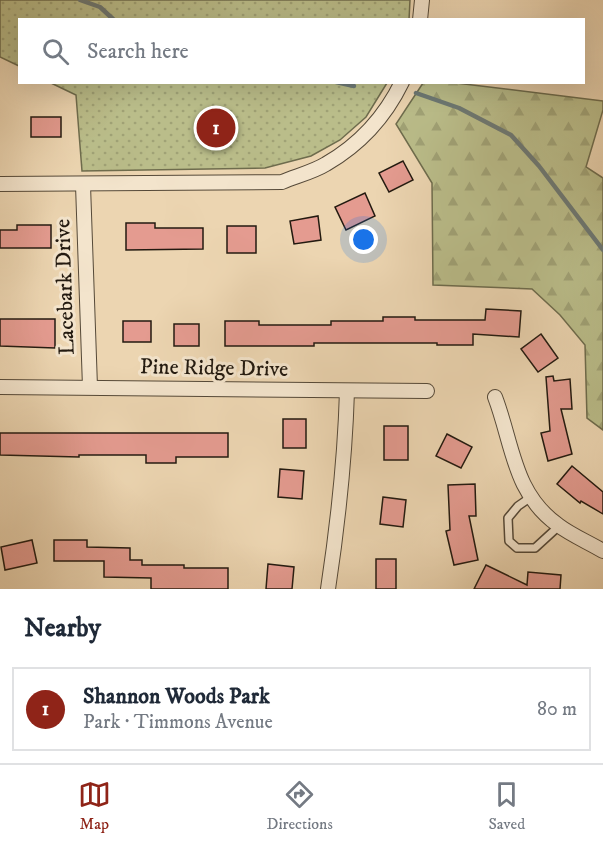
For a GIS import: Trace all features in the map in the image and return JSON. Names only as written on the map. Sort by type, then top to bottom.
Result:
[{"type":"street","points":[[420,18],[422,0]]},
{"type":"street","points":[[0,184],[282,182],[326,165],[368,133],[392,103],[401,84]]},
{"type":"street","name":"Lacebark Drive","points":[[83,185],[90,387]]},
{"type":"street","name":"Pine Ridge Drive","points":[[0,387],[427,391]]},
{"type":"street","points":[[328,589],[337,529],[345,447],[346,392]]},
{"type":"street","points":[[495,397],[503,418],[518,476],[531,497],[559,526],[603,551]]},
{"type":"lane","points":[[531,497],[518,506],[508,518],[509,541],[517,549],[536,549],[559,526]]},
{"type":"green space","points":[[0,0],[410,0],[409,18],[18,18],[18,66],[0,57]]},
{"type":"green space","points":[[53,84],[386,84],[366,117],[340,140],[311,156],[265,168],[82,171],[76,95]]},
{"type":"green space","points":[[422,84],[464,84],[603,101],[603,110],[586,167],[603,178],[603,430],[587,418],[585,345],[560,315],[532,289],[433,285],[432,183],[396,124]]},
{"type":"building","points":[[31,117],[61,117],[61,137],[31,137]]},
{"type":"building","points":[[403,161],[413,180],[389,192],[379,173]]},
{"type":"building","points":[[365,193],[375,216],[346,230],[335,207]]},
{"type":"building","points":[[318,216],[321,240],[294,244],[290,221]]},
{"type":"building","points":[[126,223],[155,223],[155,228],[203,228],[203,249],[126,250]]},
{"type":"building","points":[[17,225],[51,225],[51,248],[0,248],[0,230],[17,230]]},
{"type":"building","points":[[227,226],[256,226],[256,253],[227,253]]},
{"type":"building","points":[[486,309],[521,311],[519,337],[473,334],[473,345],[314,343],[314,346],[225,346],[225,321],[259,321],[259,325],[331,325],[331,321],[383,321],[383,317],[415,317],[415,320],[485,320]]},
{"type":"building","points":[[0,319],[55,319],[55,348],[0,346]]},
{"type":"building","points":[[123,321],[151,321],[151,342],[123,342]]},
{"type":"building","points":[[174,324],[199,324],[199,346],[174,346]]},
{"type":"building","points":[[541,334],[558,358],[538,372],[521,349]]},
{"type":"building","points":[[553,376],[554,381],[570,379],[572,409],[561,409],[572,454],[548,461],[541,433],[550,431],[546,377]]},
{"type":"building","points":[[283,419],[306,419],[306,448],[283,448]]},
{"type":"building","points":[[384,426],[408,426],[408,460],[384,460]]},
{"type":"building","points":[[0,433],[228,433],[228,457],[176,457],[176,463],[146,463],[146,455],[79,455],[79,457],[0,455]]},
{"type":"building","points":[[447,434],[472,447],[461,468],[436,456]]},
{"type":"building","points":[[572,466],[603,492],[603,514],[581,501],[580,503],[557,484]]},
{"type":"building","points":[[280,469],[304,471],[302,499],[278,497]]},
{"type":"building","points":[[475,484],[476,516],[469,516],[478,560],[454,565],[446,531],[450,530],[448,485]]},
{"type":"building","points":[[383,497],[406,500],[403,527],[380,524]]},
{"type":"building","points":[[32,540],[37,563],[5,570],[1,547]]},
{"type":"building","points":[[54,540],[87,540],[87,547],[130,548],[130,560],[142,560],[142,565],[228,568],[228,589],[151,589],[151,578],[104,577],[104,561],[54,561]]},
{"type":"building","points":[[376,559],[396,559],[396,589],[376,589]]},
{"type":"building","points":[[268,564],[294,567],[292,589],[266,589]]},
{"type":"building","points":[[486,565],[527,585],[528,572],[561,575],[560,589],[474,589]]},
{"type":"waterway","points":[[80,0],[100,7],[112,18]]},
{"type":"waterway","points":[[345,84],[354,86]]},
{"type":"waterway","points":[[416,93],[459,108],[511,135],[539,166],[603,250]]},
{"type":"place","name":"Shannon Woods Park","points":[[216,128]]}]
